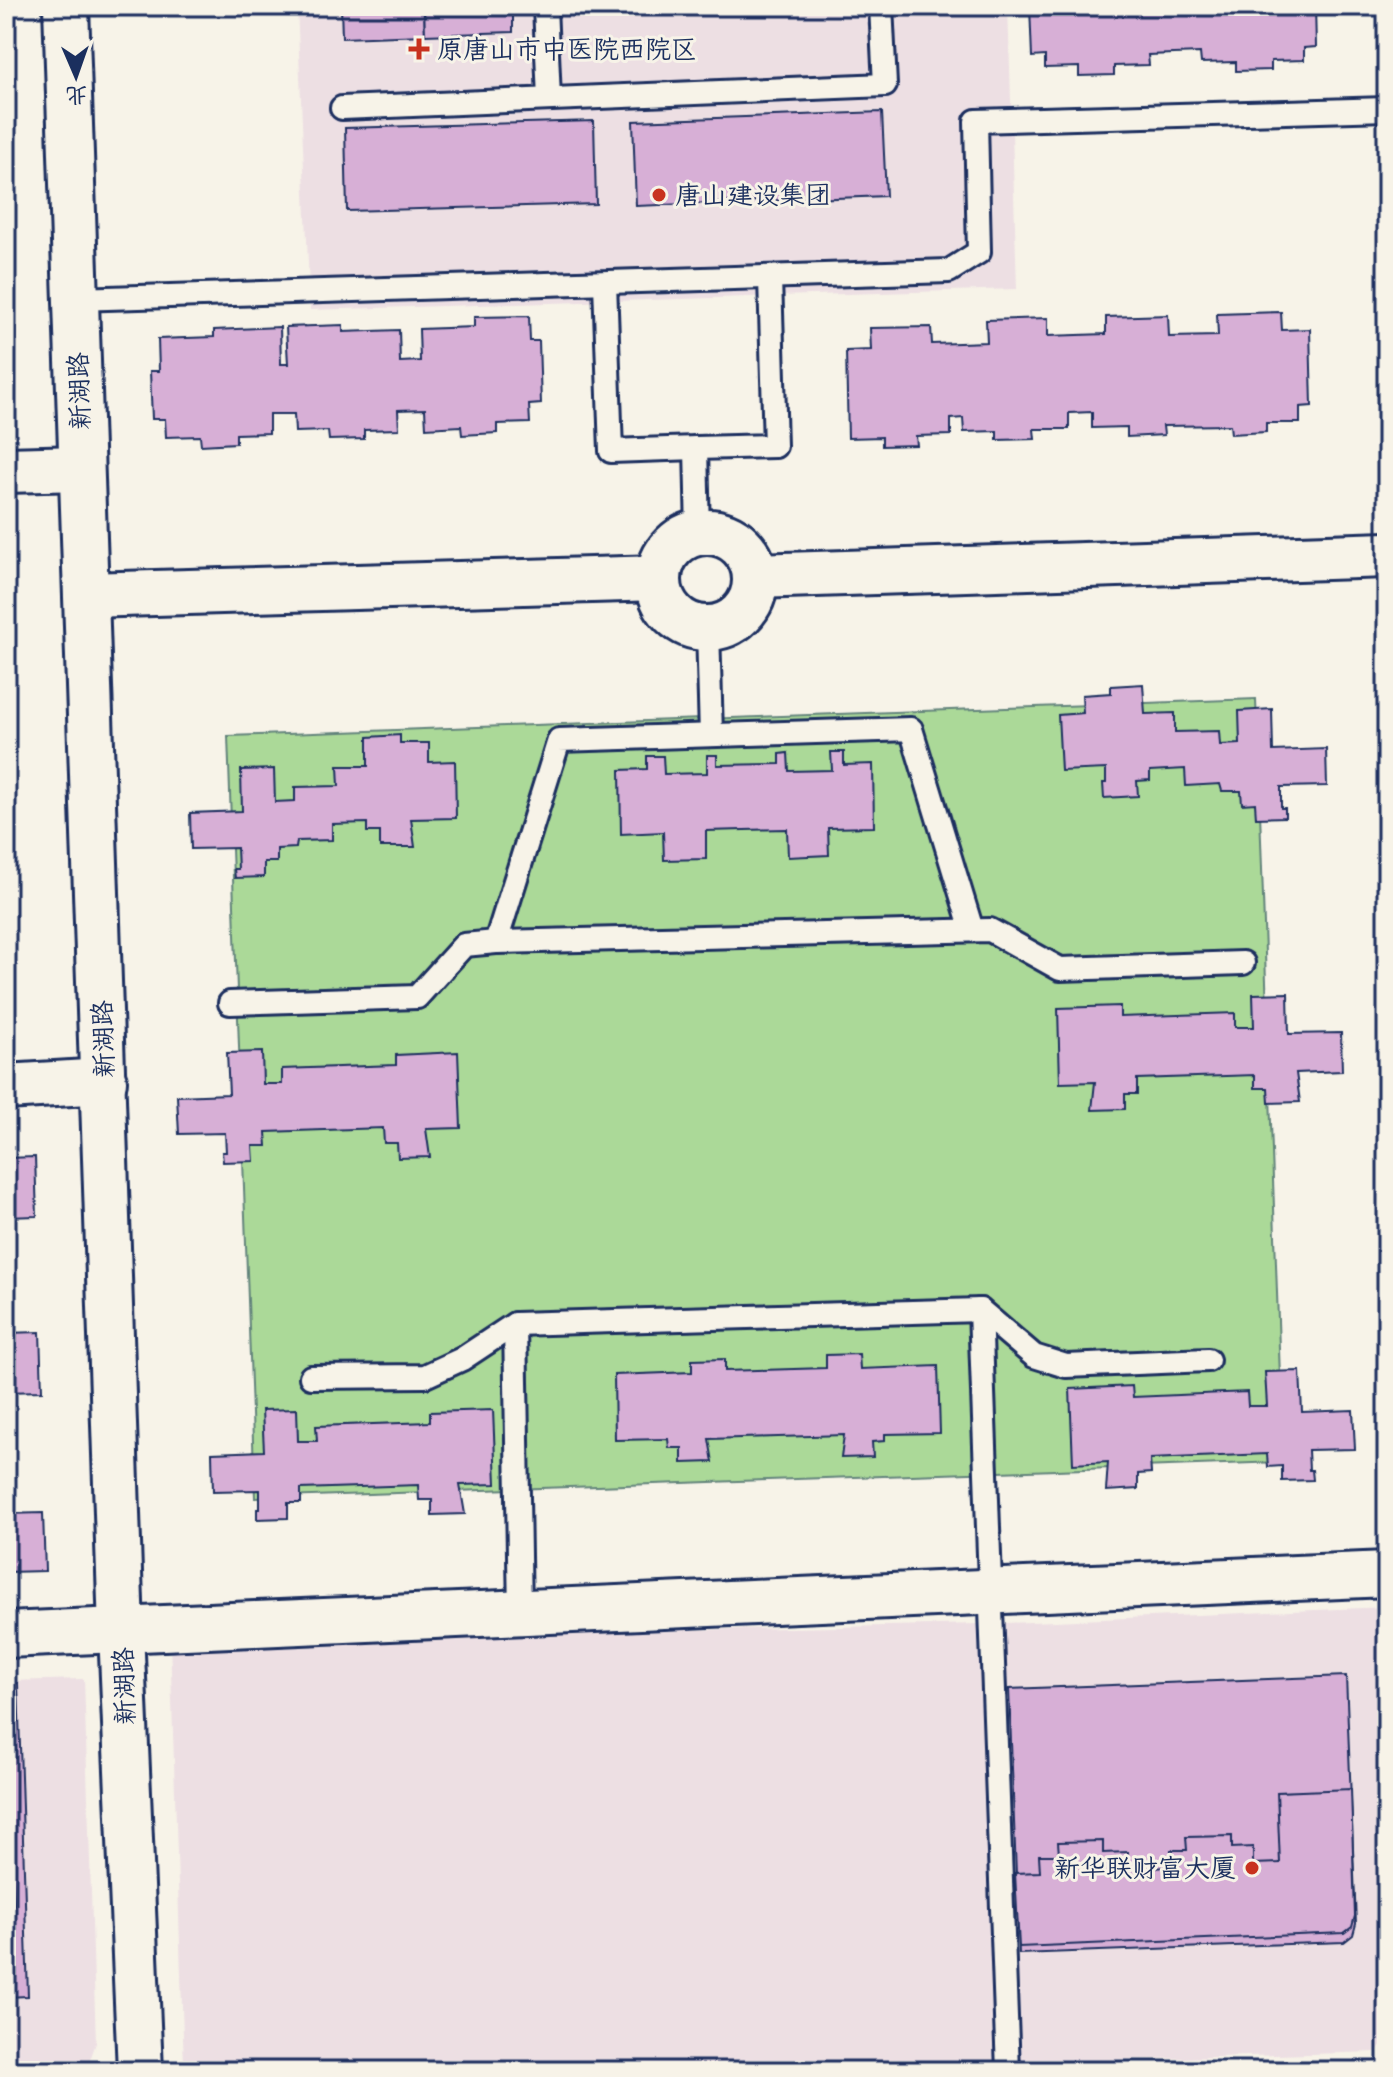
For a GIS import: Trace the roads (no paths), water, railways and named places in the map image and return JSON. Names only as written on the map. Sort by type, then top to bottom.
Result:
[{"type":"street","name":"新湖路","points":[[66,6],[121,1631],[140,2071]]},
{"type":"street","points":[[6,470],[81,468]]},
{"type":"street","points":[[714,532],[742,547],[751,561],[755,576],[754,591],[748,606],[738,618],[708,628],[693,626],[668,608],[661,594],[659,578],[662,563],[671,549],[683,539],[698,533],[714,532]]},
{"type":"street","points":[[755,576],[1387,555]]},
{"type":"street","points":[[87,595],[659,578]]},
{"type":"street","points":[[6,1087],[104,1081]]},
{"type":"street","points":[[6,1635],[1387,1574]]},
{"type":"lane","points":[[545,6],[549,99]]},
{"type":"lane","points":[[342,108],[885,85],[881,6]]},
{"type":"lane","points":[[76,299],[949,271],[979,252],[976,121],[1387,109]]},
{"type":"lane","points":[[605,283],[611,451],[775,446],[770,278]]},
{"type":"lane","points":[[696,448],[698,533]]},
{"type":"lane","points":[[708,628],[711,735]]},
{"type":"lane","points":[[496,942],[559,740],[911,729],[972,930]]},
{"type":"lane","points":[[230,1003],[417,997],[464,945],[496,942],[990,930],[1060,969],[1243,963]]},
{"type":"lane","points":[[980,1310],[1008,2071]]},
{"type":"lane","points":[[311,1377],[425,1376],[462,1359],[515,1324],[980,1310],[1034,1356],[1066,1366],[1208,1360]]},
{"type":"lane","points":[[515,1324],[520,1613]]},
{"type":"place","name":"原唐山市中医院西院区","points":[[419,49]]},
{"type":"place","name":"唐山建设集团","points":[[659,195]]},
{"type":"place","name":"新华联财富大厦","points":[[1252,1868]]}]
